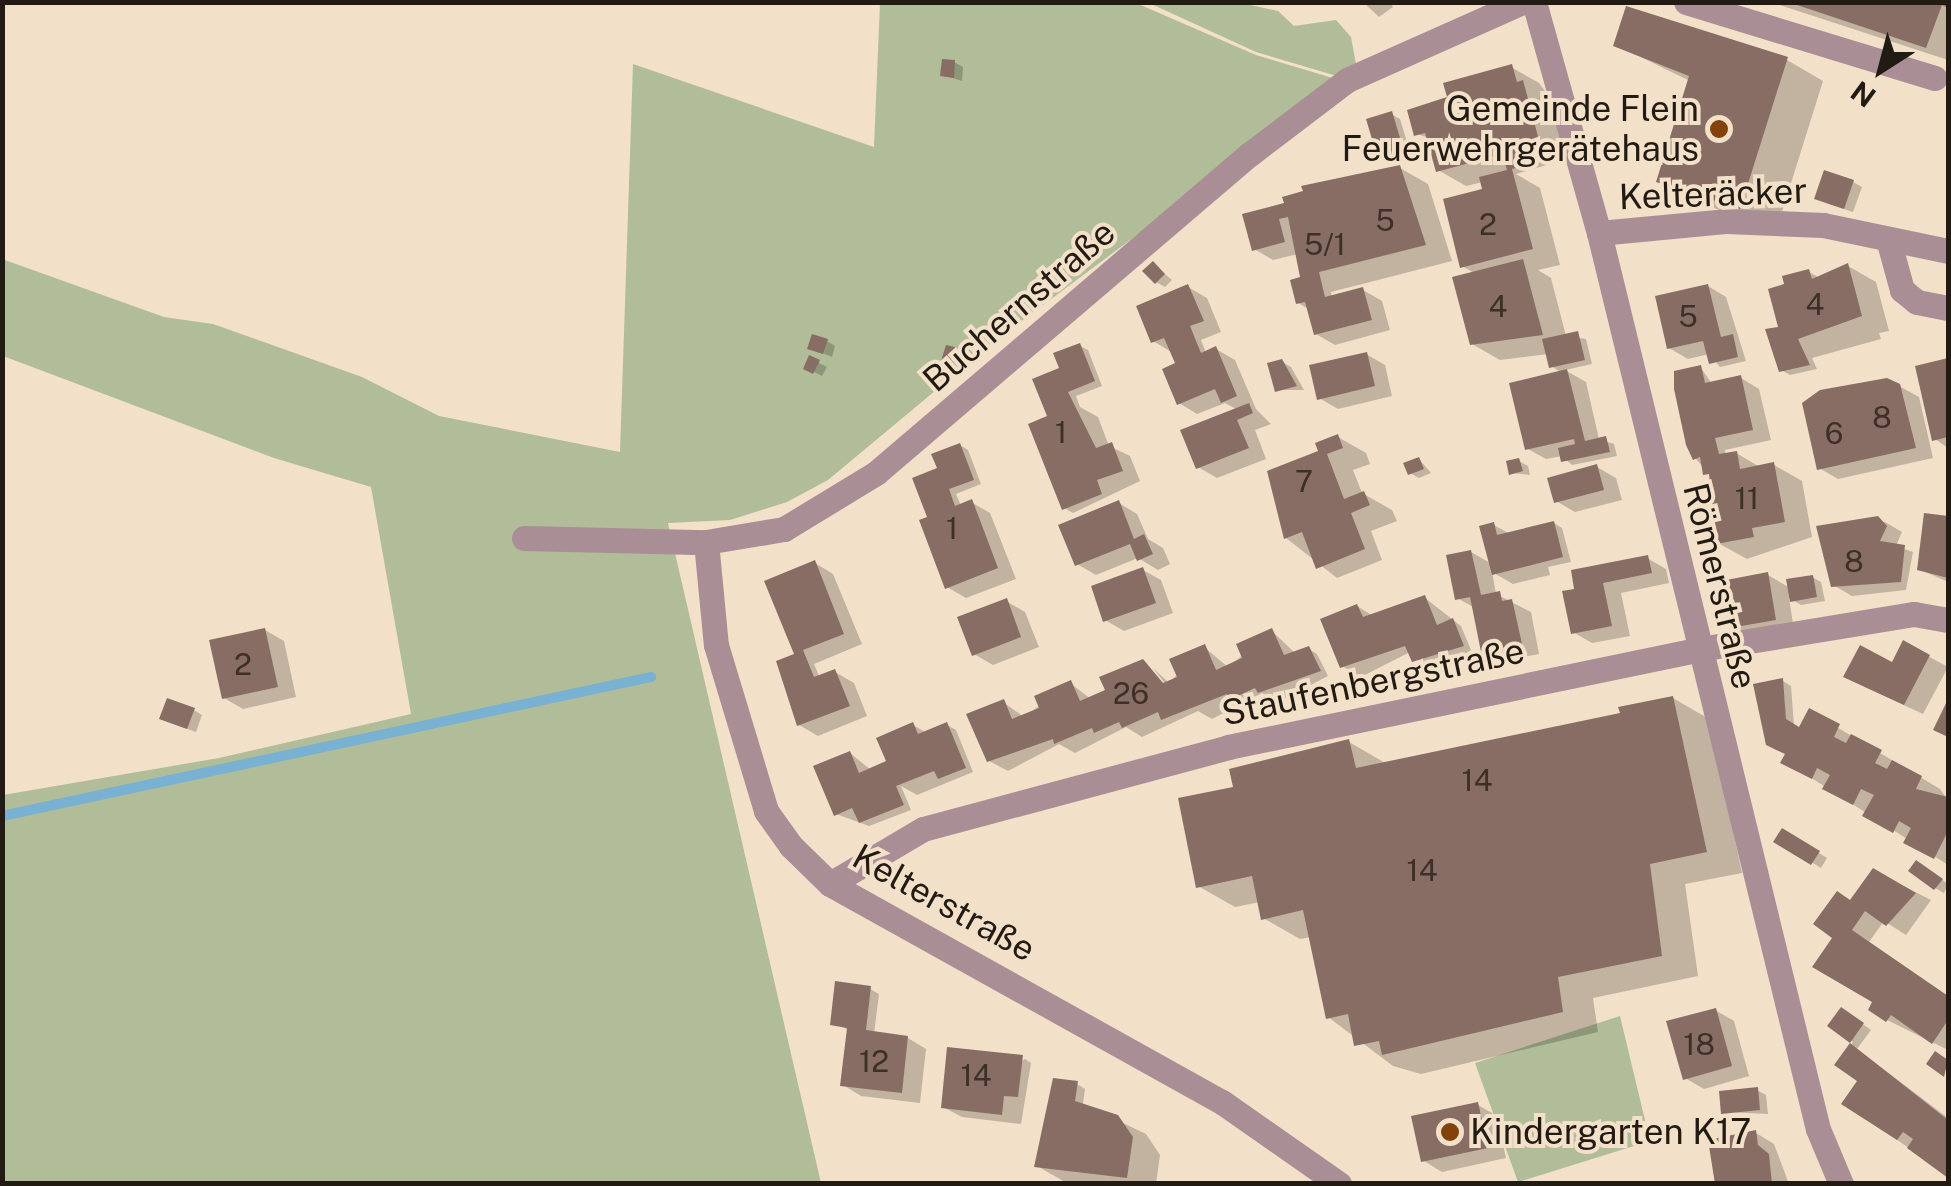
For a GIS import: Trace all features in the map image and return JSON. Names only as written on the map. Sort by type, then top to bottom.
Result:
[{"type":"street","name":"Buchernstraße","points":[[524,538],[706,542],[784,528],[866,480],[1347,80],[1522,2]]},
{"type":"street","name":"Römerstraße","points":[[1534,2],[1599,233],[1818,1129],[1842,1184]]},
{"type":"street","points":[[1686,2],[1935,78]]},
{"type":"street","name":"Kelteräcker","points":[[1599,233],[1727,222],[1824,225],[1948,250]]},
{"type":"street","points":[[1888,240],[1902,290],[1918,302],[1948,308]]},
{"type":"street","name":"Kelterstraße","points":[[706,542],[716,645],[766,810],[830,884],[1222,1102],[1339,1184]]},
{"type":"street","name":"Staufenbergstraße","points":[[830,884],[923,829],[1209,752],[1700,650],[1914,614],[1948,620]]},
{"type":"green space","points":[[880,3],[1136,3],[1256,55],[1343,81],[995,341],[828,480],[787,502],[730,520],[668,523],[821,1183],[3,1183],[3,795],[219,758],[411,714],[371,487],[274,458],[3,356],[2,259],[164,317],[213,324],[362,377],[439,416],[620,452],[633,64],[874,147]]},
{"type":"green space","points":[[1149,3],[1241,3],[1278,11],[1294,26],[1336,20],[1351,37],[1356,64],[1347,79],[1256,52]]},
{"type":"green space","points":[[1620,1016],[1650,1141],[1518,1182],[1475,1063]]},
{"type":"building","points":[[1788,2],[1948,2],[1948,8],[1942,5],[1926,48]]},
{"type":"building","name":"Gemeinde Flein Feuerwehrgerätehaus","points":[[1626,6],[1788,57],[1740,209],[1656,182],[1689,76],[1613,46]]},
{"type":"building","points":[[942,59],[955,60],[954,78],[940,76]]},
{"type":"building","points":[[1512,64],[1517,82],[1523,80],[1540,144],[1530,147],[1534,163],[1512,169],[1533,249],[1460,268],[1443,199],[1482,189],[1479,177],[1507,170],[1502,154],[1436,172],[1425,133],[1414,136],[1407,110],[1447,97],[1443,83]]},
{"type":"building","points":[[1392,111],[1403,148],[1377,156],[1366,119]]},
{"type":"building","points":[[1400,165],[1426,245],[1319,272],[1325,297],[1363,287],[1372,320],[1314,335],[1305,302],[1296,304],[1290,280],[1300,277],[1288,217],[1279,219],[1285,242],[1252,251],[1242,214],[1284,203],[1282,197],[1303,191],[1301,186]]},
{"type":"building","points":[[1824,170],[1854,180],[1844,209],[1814,199]]},
{"type":"building","points":[[1523,259],[1543,335],[1470,345],[1452,277]]},
{"type":"building","points":[[1153,261],[1165,274],[1155,284],[1142,271]]},
{"type":"building","points":[[1848,263],[1862,316],[1798,339],[1810,365],[1779,372],[1765,329],[1778,327],[1768,289],[1784,284],[1782,276],[1809,269],[1812,279]]},
{"type":"building","points":[[1188,284],[1204,321],[1190,326],[1201,353],[1216,346],[1237,396],[1221,403],[1215,389],[1177,405],[1162,369],[1175,363],[1164,338],[1151,343],[1136,306]]},
{"type":"building","points":[[1708,284],[1721,337],[1733,334],[1738,357],[1709,364],[1703,341],[1667,349],[1655,296]]},
{"type":"building","points":[[1578,331],[1585,360],[1549,368],[1542,339]]},
{"type":"building","points":[[812,334],[828,339],[823,354],[807,349]]},
{"type":"building","points":[[1080,343],[1095,381],[1068,392],[1096,448],[1112,442],[1123,471],[1097,480],[1102,494],[1062,510],[1028,424],[1047,416],[1032,379],[1059,368],[1053,353]]},
{"type":"building","points":[[946,345],[955,347],[950,364],[941,361]]},
{"type":"building","points":[[1367,352],[1375,386],[1317,400],[1309,365]]},
{"type":"building","points":[[809,355],[820,360],[813,374],[803,369]]},
{"type":"building","points":[[1948,358],[1948,437],[1932,441],[1915,366]]},
{"type":"building","points":[[1282,359],[1297,386],[1275,392],[1267,363]]},
{"type":"building","points":[[1701,365],[1705,383],[1741,375],[1753,430],[1715,438],[1719,454],[1737,451],[1740,469],[1774,462],[1785,522],[1752,528],[1754,537],[1716,544],[1709,474],[1703,475],[1700,457],[1693,460],[1686,445],[1674,389],[1674,371]]},
{"type":"building","points":[[1567,369],[1585,441],[1606,436],[1610,452],[1561,462],[1558,448],[1575,444],[1574,439],[1525,450],[1509,383]]},
{"type":"building","points":[[1887,378],[1900,384],[1916,448],[1817,470],[1802,403],[1820,390]]},
{"type":"building","points":[[1249,403],[1253,413],[1237,420],[1249,448],[1196,469],[1180,430]]},
{"type":"building","points":[[1338,434],[1343,448],[1327,454],[1344,499],[1364,491],[1370,505],[1351,513],[1365,549],[1316,569],[1302,532],[1284,539],[1267,471],[1318,451],[1315,443]]},
{"type":"building","points":[[960,443],[974,480],[949,489],[955,506],[972,499],[998,568],[945,589],[919,520],[927,517],[912,478],[937,468],[931,454]]},
{"type":"building","points":[[1419,457],[1424,469],[1408,475],[1403,463]]},
{"type":"building","points":[[1519,458],[1523,471],[1509,475],[1506,461]]},
{"type":"building","points":[[1597,464],[1604,490],[1554,503],[1547,478]]},
{"type":"building","points":[[1119,500],[1134,539],[1144,534],[1153,554],[1137,561],[1130,544],[1075,566],[1058,525]]},
{"type":"building","points":[[1924,513],[1948,516],[1948,578],[1917,570]]},
{"type":"building","points":[[1878,516],[1887,526],[1880,541],[1905,545],[1901,582],[1831,587],[1816,526]]},
{"type":"building","points":[[1554,521],[1563,557],[1492,575],[1479,526],[1494,522],[1497,535]]},
{"type":"building","points":[[1471,550],[1481,595],[1500,591],[1502,601],[1512,599],[1522,644],[1481,652],[1470,597],[1455,600],[1446,555]]},
{"type":"building","points":[[1648,555],[1652,573],[1603,583],[1612,626],[1571,634],[1562,591],[1574,589],[1571,570]]},
{"type":"building","points":[[815,560],[844,634],[803,650],[814,677],[835,669],[850,706],[797,726],[776,661],[794,654],[764,581]]},
{"type":"building","points":[[1143,567],[1156,603],[1103,622],[1091,586]]},
{"type":"building","points":[[1768,572],[1776,620],[1730,628],[1721,581]]},
{"type":"building","points":[[1813,575],[1817,597],[1790,602],[1786,579]]},
{"type":"building","points":[[1425,595],[1437,625],[1453,618],[1464,646],[1412,662],[1405,646],[1340,668],[1320,619],[1357,604],[1363,617]]},
{"type":"building","points":[[1007,598],[1021,637],[972,656],[957,617]]},
{"type":"building","points":[[265,628],[278,687],[222,699],[209,640]]},
{"type":"building","points":[[1272,628],[1284,655],[1309,646],[1321,671],[1258,693],[1255,688],[1229,700],[1227,694],[1161,720],[1158,712],[1122,728],[1119,722],[1094,733],[1092,728],[1054,744],[1053,739],[987,762],[966,714],[1004,699],[1012,719],[1039,708],[1034,696],[1071,680],[1080,701],[1105,690],[1099,677],[1143,659],[1163,683],[1177,677],[1169,659],[1205,644],[1216,670],[1242,658],[1236,644]]},
{"type":"building","points":[[1903,640],[1930,655],[1904,705],[1843,677],[1860,645],[1892,662]]},
{"type":"building","points":[[1783,678],[1786,719],[1799,727],[1809,708],[1840,724],[1834,737],[1846,743],[1851,734],[1882,750],[1875,763],[1887,769],[1892,760],[1922,776],[1916,789],[1948,797],[1948,831],[1934,859],[1903,843],[1911,828],[1899,821],[1893,833],[1862,816],[1874,795],[1861,789],[1853,805],[1822,789],[1830,775],[1817,768],[1812,779],[1780,763],[1785,754],[1766,745],[1753,684]]},
{"type":"building","points":[[1673,696],[1707,852],[1650,864],[1662,956],[1558,977],[1563,1012],[1382,1055],[1379,1041],[1354,1046],[1348,1014],[1326,1019],[1303,910],[1261,920],[1252,876],[1196,888],[1178,798],[1233,787],[1229,769],[1349,739],[1356,768],[1620,713],[1618,707]]},
{"type":"building","points":[[167,698],[195,708],[187,729],[159,719]]},
{"type":"building","points":[[1948,699],[1948,737],[1933,730]]},
{"type":"building","points":[[913,722],[918,734],[947,722],[966,768],[938,779],[934,771],[896,786],[904,805],[859,823],[852,808],[834,816],[813,766],[850,751],[859,773],[886,761],[876,738]]},
{"type":"building","points":[[1782,828],[1820,851],[1811,865],[1773,842]]},
{"type":"building","points":[[1916,860],[1943,879],[1934,890],[1908,871]]},
{"type":"building","points":[[1873,868],[1916,893],[1886,926],[1865,911],[1852,930],[1948,996],[1948,1020],[1932,1044],[1891,1015],[1886,1022],[1868,1010],[1872,1002],[1812,967],[1832,938],[1813,924],[1837,891],[1850,900]]},
{"type":"building","points":[[835,981],[871,986],[866,1030],[908,1036],[902,1093],[840,1086],[847,1028],[830,1025]]},
{"type":"building","points":[[1841,1007],[1864,1023],[1850,1043],[1827,1026]]},
{"type":"building","points":[[1716,1008],[1732,1066],[1683,1080],[1666,1021]]},
{"type":"building","points":[[1850,1043],[1948,1120],[1948,1178],[1907,1148],[1913,1139],[1903,1132],[1897,1140],[1841,1104],[1857,1081],[1834,1065]]},
{"type":"building","points":[[947,1047],[1023,1055],[1018,1097],[1004,1096],[1002,1115],[941,1108]]},
{"type":"building","points":[[1935,1051],[1948,1060],[1944,1077],[1926,1064]]},
{"type":"building","points":[[1053,1078],[1078,1081],[1075,1101],[1118,1115],[1133,1137],[1127,1178],[1034,1167]]},
{"type":"building","points":[[1758,1087],[1760,1110],[1721,1114],[1719,1091]]},
{"type":"building","name":"Kindergarten K17","points":[[1478,1102],[1488,1148],[1421,1162],[1411,1116]]},
{"type":"building","points":[[1756,1130],[1758,1145],[1769,1154],[1772,1184],[1715,1184],[1708,1140]]},
{"type":"waterway","points":[[2,816],[651,677]]},
{"type":"place","name":"Gemeinde Flein Feuerwehrgerätehaus","points":[[1719,129]]},
{"type":"place","name":"Kindergarten K17","points":[[1450,1132]]}]
